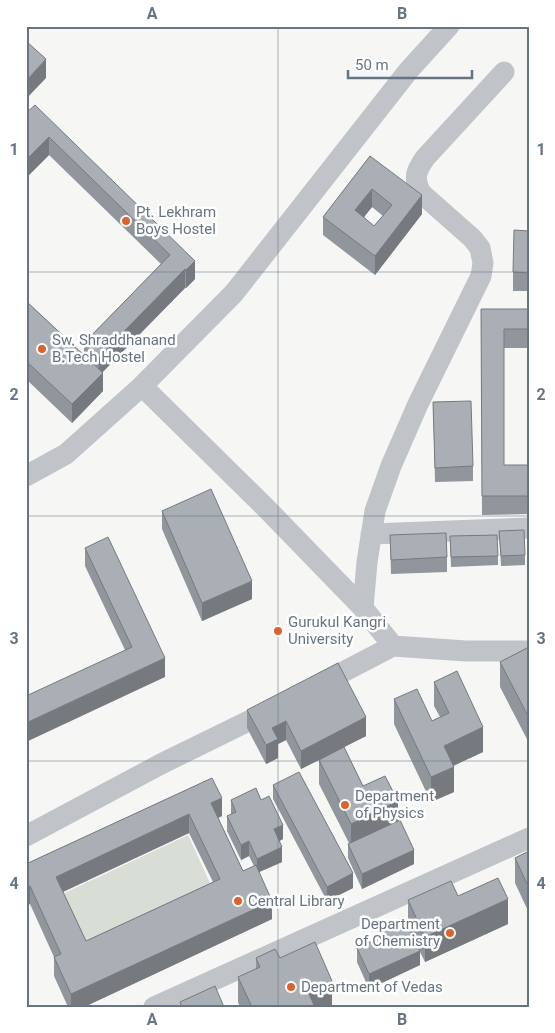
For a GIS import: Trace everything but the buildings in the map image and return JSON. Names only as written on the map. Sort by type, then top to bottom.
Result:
[{"type":"street","points":[[26,476],[66,454],[142,386],[234,293],[409,70],[449,26]]},
{"type":"street","points":[[363,608],[374,511],[390,466],[418,404],[481,276],[483,263],[480,248],[472,238],[421,193],[416,185],[416,176],[425,158],[504,72]]},
{"type":"street","points":[[142,386],[265,507],[363,608],[393,646]]},
{"type":"street","points":[[371,534],[529,528]]},
{"type":"street","points":[[26,836],[161,764],[393,646],[466,651],[529,651]]},
{"type":"street","points":[[154,1007],[529,838]]},
{"type":"shaded area","points":[[188,835],[216,896],[87,957],[58,896]]},
{"type":"place","name":"Pt. Lekhram Boys Hostel","points":[[126,221]]},
{"type":"place","name":"Sw. Shraddhanand B.Tech Hostel","points":[[42,349]]},
{"type":"place","name":"Gurukul Kangri University","points":[[278,631]]},
{"type":"place","name":"Department of Physics","points":[[345,805]]},
{"type":"place","name":"Central Library","points":[[238,901]]},
{"type":"place","name":"Department of Chemistry","points":[[450,933]]},
{"type":"place","name":"Department of Vedas","points":[[291,987]]}]
